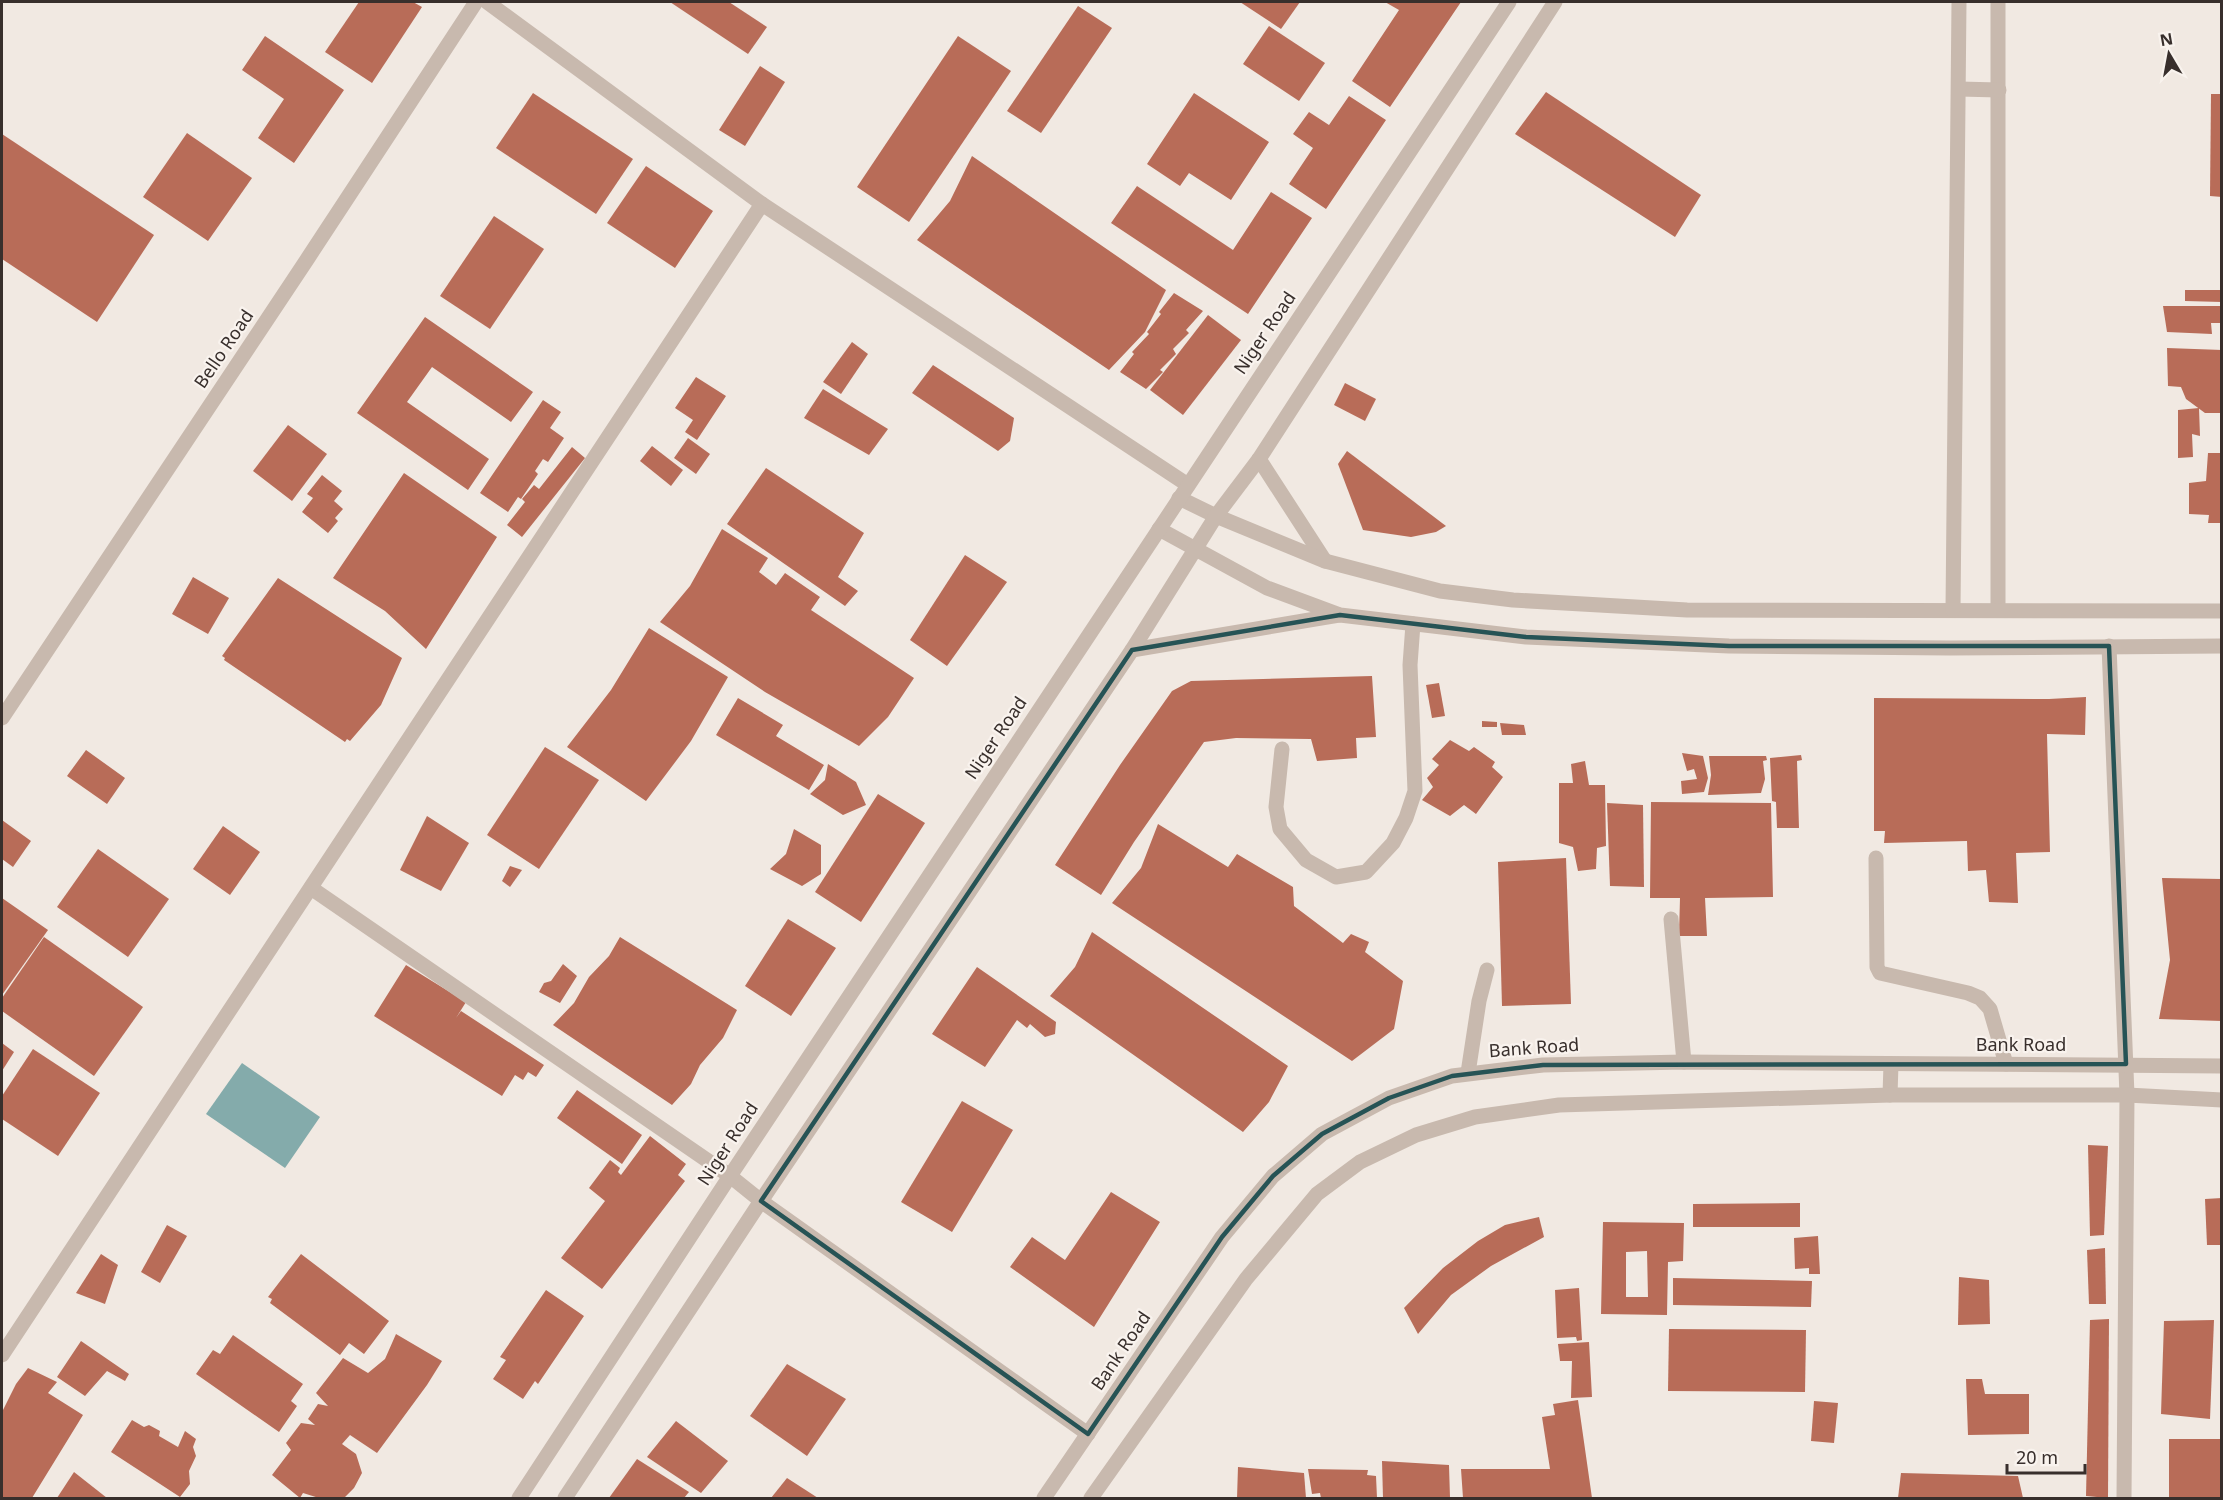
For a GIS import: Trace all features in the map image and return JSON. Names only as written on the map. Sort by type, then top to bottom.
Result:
[{"type":"street","name":"Bello Road","points":[[2,717],[476,2]]},
{"type":"street","points":[[487,2],[762,204],[1188,484]]},
{"type":"street","name":"Niger Road","points":[[519,1498],[1509,2]]},
{"type":"street","points":[[566,1498],[761,1201],[1132,650],[1216,516],[1259,459],[1555,2]]},
{"type":"street","points":[[1953,610],[1959,2]]},
{"type":"street","points":[[1998,2],[1998,609]]},
{"type":"street","points":[[1959,89],[1999,90]]},
{"type":"street","points":[[2,1355],[762,204]]},
{"type":"street","points":[[1259,459],[1325,561]]},
{"type":"street","points":[[1179,498],[1216,516],[1325,561],[1440,591],[1513,600],[1687,610],[2222,611]]},
{"type":"street","points":[[1159,529],[1266,588],[1340,615],[1526,637],[1729,646],[1939,648],[2222,646]]},
{"type":"street","points":[[1132,650],[1340,615]]},
{"type":"street","points":[[1282,749],[1276,807],[1280,830],[1306,860],[1336,877],[1366,872],[1393,843],[1406,818],[1415,791],[1410,665],[1413,624]]},
{"type":"street","points":[[2109,646],[2127,1095],[2124,1498]]},
{"type":"street","points":[[1876,858],[1877,967],[1880,972],[1968,993],[1980,998],[1990,1009],[2006,1064]]},
{"type":"street","points":[[311,888],[730,1176],[761,1201],[1088,1434]]},
{"type":"street","points":[[1671,918],[1683,1062]]},
{"type":"street","points":[[1468,1073],[1479,1001],[1487,970]]},
{"type":"street","name":"Bank Road","points":[[1044,1498],[1222,1237],[1273,1176],[1322,1134],[1389,1098],[1452,1076],[1543,1065],[1683,1062],[2222,1066]]},
{"type":"street","points":[[1890,1095],[1891,1064]]},
{"type":"street","points":[[1091,1498],[1246,1279],[1317,1194],[1360,1162],[1416,1135],[1475,1117],[1559,1106],[1890,1095],[2127,1095],[2222,1100]]},
{"type":"highlighted area","points":[[1340,615],[1526,637],[1729,646],[2109,646],[2126,1064],[1543,1065],[1452,1076],[1389,1098],[1322,1134],[1273,1176],[1222,1237],[1088,1434],[761,1201],[1132,650]]},
{"type":"water","points":[[242,1063],[320,1117],[285,1168],[206,1114]]},
{"type":"building","points":[[359,2],[413,2],[422,7],[372,83],[325,52]]},
{"type":"building","points":[[670,2],[729,2],[767,27],[748,54]]},
{"type":"building","points":[[1240,2],[1300,2],[1281,29]]},
{"type":"building","points":[[1385,2],[1461,2],[1390,107],[1352,81],[1399,10]]},
{"type":"building","points":[[1078,6],[1112,28],[1041,133],[1007,111]]},
{"type":"building","points":[[1269,26],[1325,63],[1299,101],[1243,64]]},
{"type":"building","points":[[265,36],[344,90],[294,163],[258,138],[284,99],[242,70]]},
{"type":"building","points":[[958,36],[1011,71],[909,222],[857,187]]},
{"type":"building","points":[[760,66],[785,82],[745,146],[719,130]]},
{"type":"building","points":[[1546,92],[1701,195],[1675,237],[1515,134]]},
{"type":"building","points":[[533,93],[633,159],[596,214],[496,148]]},
{"type":"building","points":[[1194,93],[1269,142],[1231,200],[1189,173],[1180,186],[1147,164]]},
{"type":"building","points":[[2211,94],[2222,94],[2222,197],[2210,196]]},
{"type":"building","points":[[1349,96],[1386,120],[1326,209],[1289,184],[1313,148],[1293,134],[1309,112],[1329,125]]},
{"type":"building","points":[[187,133],[252,178],[208,241],[143,197]]},
{"type":"building","points":[[2,134],[154,235],[97,322],[2,259]]},
{"type":"building","points":[[972,156],[1166,290],[1145,332],[1109,370],[917,240],[950,201]]},
{"type":"building","points":[[646,166],[713,211],[675,268],[607,223]]},
{"type":"building","points":[[1137,186],[1233,250],[1271,192],[1312,218],[1248,314],[1111,223]]},
{"type":"building","points":[[494,216],[544,249],[490,329],[440,296]]},
{"type":"building","points":[[2185,290],[2222,290],[2222,302],[2185,301]]},
{"type":"building","points":[[1174,293],[1203,311],[1186,330],[1189,333],[1173,349],[1176,354],[1160,370],[1163,372],[1146,389],[1120,372],[1134,354],[1132,352],[1149,334],[1147,332],[1161,314],[1159,312]]},
{"type":"building","points":[[2163,306],[2222,306],[2222,323],[2211,323],[2212,334],[2167,332]]},
{"type":"building","points":[[1208,315],[1241,340],[1183,415],[1150,390]]},
{"type":"building","points":[[425,317],[533,392],[511,422],[432,367],[407,402],[489,459],[468,490],[357,413]]},
{"type":"building","points":[[852,342],[868,354],[841,394],[823,382]]},
{"type":"building","points":[[2167,348],[2222,350],[2222,413],[2205,413],[2186,399],[2181,387],[2168,386]]},
{"type":"building","points":[[933,365],[1014,418],[1010,441],[998,451],[912,393]]},
{"type":"building","points":[[696,377],[726,396],[697,440],[685,432],[693,420],[675,408]]},
{"type":"building","points":[[1345,383],[1376,399],[1365,421],[1334,405]]},
{"type":"building","points":[[823,389],[888,429],[869,455],[804,418]]},
{"type":"building","points":[[543,400],[561,412],[550,428],[564,438],[548,462],[543,459],[535,471],[538,474],[521,499],[518,497],[508,512],[480,493]]},
{"type":"building","points":[[2199,408],[2200,436],[2192,434],[2193,457],[2178,458],[2178,410]]},
{"type":"building","points":[[288,425],[327,454],[292,501],[253,471]]},
{"type":"building","points":[[688,438],[710,454],[696,474],[674,458]]},
{"type":"building","points":[[652,446],[683,470],[671,486],[640,461]]},
{"type":"building","points":[[572,447],[585,458],[522,537],[507,525],[525,502],[522,499],[534,485],[539,489]]},
{"type":"building","points":[[1347,451],[1446,526],[1436,532],[1411,537],[1363,530],[1338,464]]},
{"type":"building","points":[[2208,453],[2222,453],[2222,523],[2208,523],[2209,515],[2189,514],[2189,483],[2206,481]]},
{"type":"building","points":[[766,468],[864,533],[838,577],[858,591],[845,606],[727,524]]},
{"type":"building","points":[[404,473],[497,537],[426,649],[385,611],[333,578]]},
{"type":"building","points":[[322,475],[342,491],[334,501],[343,509],[335,518],[338,521],[328,533],[302,512],[313,498],[307,494]]},
{"type":"building","points":[[722,529],[768,558],[759,572],[776,585],[785,573],[820,597],[811,610],[914,678],[888,717],[859,746],[765,692],[660,622],[690,586]]},
{"type":"building","points":[[965,555],[1007,582],[947,666],[910,640]]},
{"type":"building","points":[[193,577],[229,598],[208,634],[172,614]]},
{"type":"building","points":[[278,578],[402,658],[381,705],[350,741],[347,739],[345,742],[224,660],[222,656]]},
{"type":"building","points":[[649,628],[728,677],[691,741],[646,801],[567,747],[611,690]]},
{"type":"building","points":[[1372,676],[1376,737],[1356,738],[1357,758],[1317,761],[1311,739],[1236,738],[1204,742],[1134,842],[1101,895],[1055,865],[1120,765],[1172,691],[1191,681]]},
{"type":"building","points":[[1439,683],[1445,716],[1432,718],[1426,685]]},
{"type":"building","points":[[2086,697],[2085,735],[2047,734],[2050,852],[2016,853],[2018,903],[1989,902],[1986,870],[1968,871],[1967,841],[1884,843],[1885,831],[1874,831],[1874,698],[2049,699]]},
{"type":"building","points":[[738,698],[783,725],[776,736],[824,765],[809,790],[716,735]]},
{"type":"building","points":[[1482,721],[1497,722],[1497,727],[1482,727]]},
{"type":"building","points":[[1500,723],[1524,725],[1526,735],[1502,735]]},
{"type":"building","points":[[1450,740],[1469,751],[1474,747],[1495,762],[1492,767],[1503,777],[1476,814],[1464,805],[1450,816],[1422,800],[1433,787],[1427,778],[1439,765],[1432,759]]},
{"type":"building","points":[[545,747],[599,780],[539,869],[487,835]]},
{"type":"building","points":[[86,750],[125,778],[107,804],[67,776]]},
{"type":"building","points":[[1682,753],[1703,756],[1708,778],[1704,792],[1682,794],[1681,781],[1697,779],[1694,769],[1687,771]]},
{"type":"building","points":[[1801,755],[1802,760],[1797,761],[1799,828],[1777,828],[1776,802],[1772,801],[1770,758]]},
{"type":"building","points":[[1709,756],[1766,756],[1767,760],[1763,761],[1765,779],[1761,793],[1708,795],[1711,775]]},
{"type":"building","points":[[1585,761],[1589,785],[1605,785],[1606,846],[1597,848],[1596,869],[1578,871],[1573,847],[1559,843],[1559,783],[1573,783],[1571,764]]},
{"type":"building","points":[[828,764],[856,782],[866,805],[843,815],[810,794],[825,780]]},
{"type":"building","points":[[878,794],[925,823],[861,922],[815,892]]},
{"type":"building","points":[[1651,802],[1771,803],[1773,897],[1705,898],[1707,936],[1679,936],[1680,898],[1650,898]]},
{"type":"building","points":[[1607,803],[1643,805],[1644,887],[1610,886]]},
{"type":"building","points":[[427,816],[469,843],[441,891],[400,870]]},
{"type":"building","points":[[2,820],[31,841],[13,867],[2,859]]},
{"type":"building","points":[[1158,824],[1228,867],[1237,854],[1293,887],[1294,906],[1343,943],[1351,934],[1369,942],[1365,952],[1403,981],[1394,1029],[1352,1061],[1112,903],[1141,868]]},
{"type":"building","points":[[223,826],[260,852],[230,895],[193,869]]},
{"type":"building","points":[[794,829],[821,845],[821,874],[802,886],[770,869],[786,854]]},
{"type":"building","points":[[98,849],[169,899],[128,957],[57,907]]},
{"type":"building","points":[[1566,858],[1571,1004],[1502,1006],[1498,862]]},
{"type":"building","points":[[510,866],[522,870],[510,887],[502,881]]},
{"type":"building","points":[[2162,878],[2222,879],[2222,1021],[2159,1019],[2170,960]]},
{"type":"building","points":[[2,898],[48,930],[2,995]]},
{"type":"building","points":[[788,919],[836,948],[791,1016],[745,986]]},
{"type":"building","points":[[1092,932],[1288,1066],[1269,1102],[1243,1132],[1050,996],[1075,967]]},
{"type":"building","points":[[44,937],[143,1007],[94,1076],[2,1011],[2,998]]},
{"type":"building","points":[[620,937],[737,1010],[723,1038],[700,1065],[691,1084],[672,1105],[553,1025],[574,1003],[589,977],[609,956]]},
{"type":"building","points":[[563,964],[577,976],[560,1003],[539,992],[544,983],[551,981]]},
{"type":"building","points":[[406,965],[466,1002],[456,1018],[461,1011],[544,1065],[536,1077],[528,1072],[523,1080],[515,1075],[502,1096],[374,1016]]},
{"type":"building","points":[[977,967],[1056,1022],[1055,1034],[1045,1037],[1030,1024],[1027,1028],[1017,1020],[985,1067],[932,1034]]},
{"type":"building","points":[[2,1043],[14,1052],[2,1071]]},
{"type":"building","points":[[33,1049],[100,1093],[58,1156],[2,1119],[2,1096]]},
{"type":"building","points":[[577,1090],[642,1135],[622,1164],[557,1118]]},
{"type":"building","points":[[962,1101],[1013,1130],[952,1232],[901,1202]]},
{"type":"building","points":[[650,1136],[686,1164],[678,1175],[685,1181],[602,1289],[561,1258],[605,1201],[589,1188],[610,1160],[620,1168],[618,1172],[621,1175]]},
{"type":"building","points":[[2088,1145],[2108,1146],[2104,1235],[2090,1236]]},
{"type":"building","points":[[1111,1192],[1160,1222],[1094,1327],[1010,1267],[1032,1237],[1065,1260]]},
{"type":"building","points":[[2222,1198],[2222,1245],[2207,1245],[2205,1199]]},
{"type":"building","points":[[1800,1203],[1800,1227],[1693,1227],[1693,1204]]},
{"type":"building","points":[[1539,1217],[1544,1237],[1491,1266],[1451,1295],[1418,1334],[1404,1308],[1443,1268],[1478,1241],[1505,1225]]},
{"type":"building","points":[[1603,1222],[1684,1223],[1683,1261],[1668,1262],[1667,1315],[1601,1314]],"holes":[[[1647,1251],[1648,1297],[1626,1297],[1626,1252]]]},
{"type":"building","points":[[167,1225],[187,1236],[160,1283],[141,1272]]},
{"type":"building","points":[[1818,1236],[1820,1274],[1809,1274],[1809,1268],[1795,1269],[1794,1238]]},
{"type":"building","points":[[2105,1248],[2106,1304],[2089,1304],[2087,1250]]},
{"type":"building","points":[[101,1254],[118,1265],[105,1304],[76,1293]]},
{"type":"building","points":[[301,1254],[389,1321],[364,1354],[349,1343],[340,1355],[270,1303],[272,1299],[268,1297]]},
{"type":"building","points":[[1959,1277],[1989,1280],[1990,1324],[1958,1325]]},
{"type":"building","points":[[1673,1278],[1812,1281],[1811,1307],[1673,1305]]},
{"type":"building","points":[[1579,1288],[1582,1340],[1577,1341],[1576,1337],[1557,1338],[1555,1290]]},
{"type":"building","points":[[546,1290],[584,1316],[538,1384],[535,1381],[523,1399],[493,1379],[506,1360],[500,1357]]},
{"type":"building","points":[[2109,1319],[2108,1498],[2086,1496],[2090,1320]]},
{"type":"building","points":[[2214,1320],[2210,1419],[2161,1414],[2164,1321]]},
{"type":"building","points":[[1669,1329],[1806,1330],[1805,1392],[1668,1391]]},
{"type":"building","points":[[396,1334],[442,1361],[377,1453],[350,1435],[342,1444],[356,1454],[362,1473],[354,1488],[344,1498],[319,1498],[303,1493],[300,1498],[272,1475],[291,1450],[286,1443],[301,1423],[315,1425],[308,1419],[318,1404],[328,1406],[316,1393],[343,1358],[368,1373],[385,1359]]},
{"type":"building","points":[[233,1335],[303,1384],[291,1401],[297,1406],[279,1432],[196,1374],[213,1350],[220,1354]]},
{"type":"building","points":[[81,1341],[129,1374],[125,1381],[107,1371],[85,1396],[57,1377]]},
{"type":"building","points":[[1589,1342],[1592,1397],[1571,1398],[1572,1361],[1560,1361],[1558,1344]]},
{"type":"building","points":[[787,1364],[846,1399],[807,1456],[750,1416]]},
{"type":"building","points":[[28,1368],[57,1382],[48,1393],[83,1415],[32,1498],[2,1498],[2,1412],[16,1384]]},
{"type":"building","points":[[1966,1379],[1982,1379],[1985,1394],[2029,1394],[2029,1434],[1968,1435]]},
{"type":"building","points":[[1578,1400],[1592,1498],[1463,1498],[1461,1469],[1550,1469],[1542,1417],[1555,1415],[1553,1404]]},
{"type":"building","points":[[1814,1401],[1838,1403],[1834,1443],[1811,1441]]},
{"type":"building","points":[[132,1420],[144,1427],[149,1425],[160,1431],[159,1436],[178,1447],[185,1431],[196,1439],[193,1447],[196,1456],[189,1471],[190,1484],[180,1497],[111,1452]]},
{"type":"building","points":[[676,1421],[728,1461],[701,1493],[647,1457]]},
{"type":"building","points":[[2169,1439],[2222,1439],[2222,1498],[2169,1498]]},
{"type":"building","points":[[637,1459],[689,1492],[684,1498],[609,1498]]},
{"type":"building","points":[[1382,1461],[1449,1465],[1450,1498],[1383,1498]]},
{"type":"building","points":[[1238,1467],[1304,1473],[1306,1498],[1237,1498]]},
{"type":"building","points":[[1308,1469],[1368,1470],[1367,1475],[1376,1476],[1377,1498],[1321,1498],[1320,1493],[1312,1494]]},
{"type":"building","points":[[74,1472],[107,1498],[57,1498]]},
{"type":"building","points":[[1901,1473],[2018,1476],[2023,1498],[1898,1498]]},
{"type":"building","points":[[787,1478],[818,1498],[771,1498]]}]
